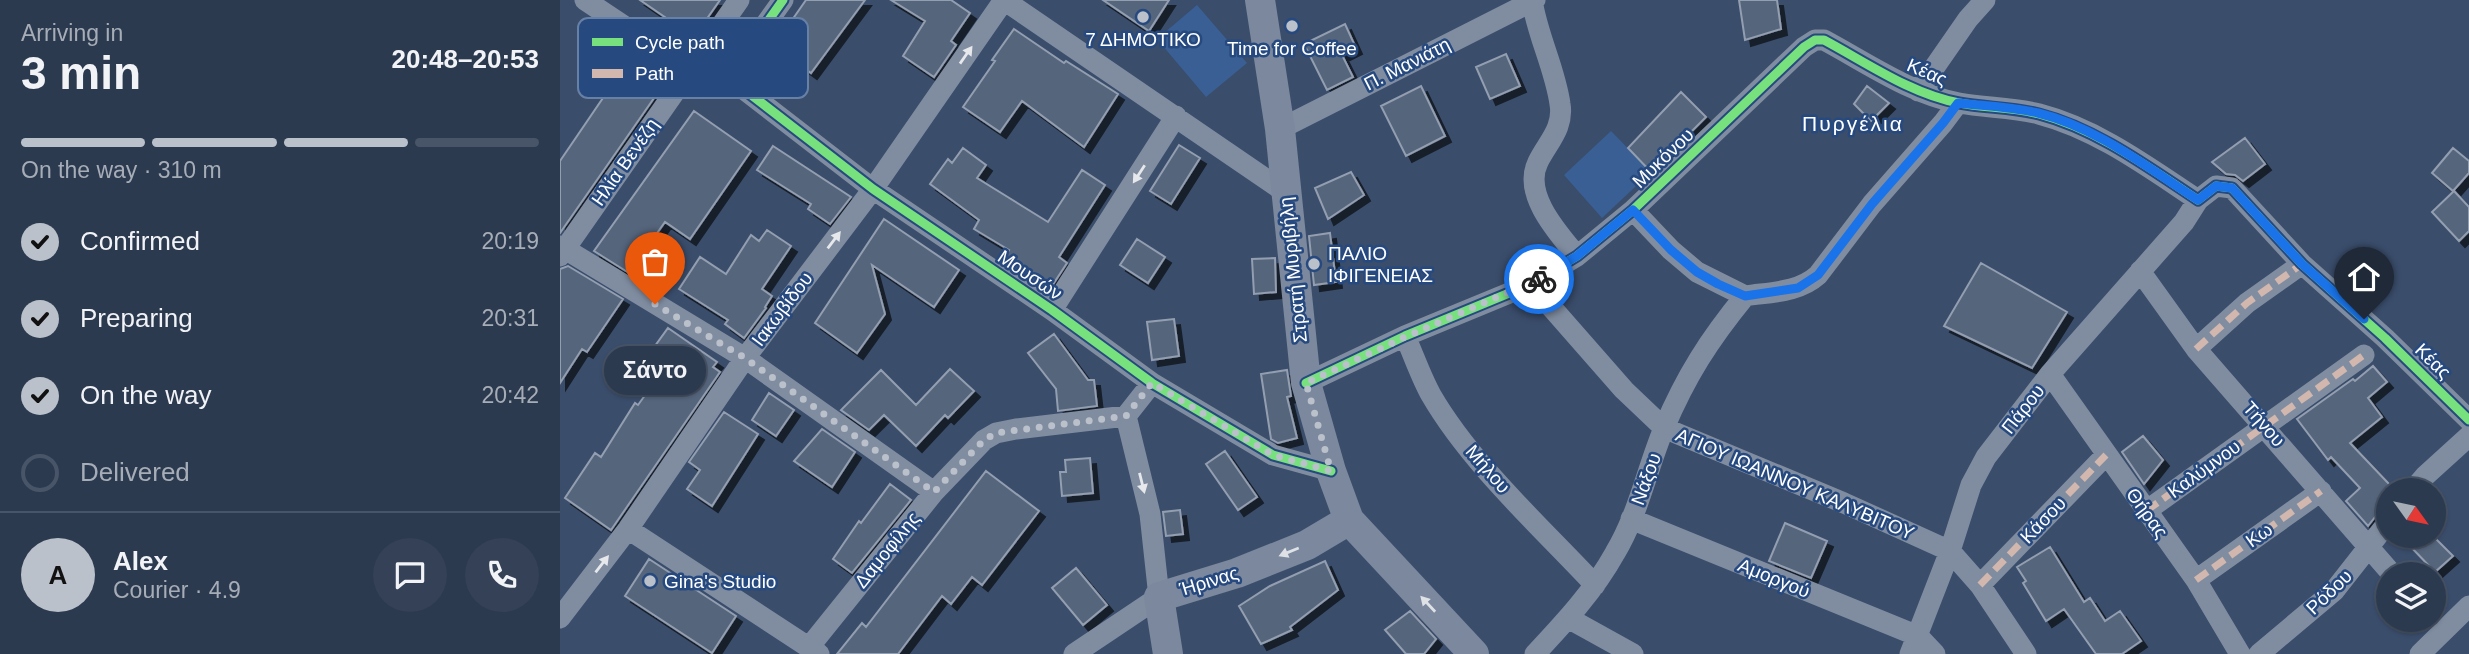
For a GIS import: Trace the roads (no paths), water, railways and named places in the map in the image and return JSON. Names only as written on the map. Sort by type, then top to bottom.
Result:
[{"type":"main road","name":"Στρατή Μυριβήλη","points":[[1260,0],[1280,129],[1306,383],[1331,471],[1349,520],[1474,654]]},
{"type":"main road","name":"Ήρινας","points":[[1159,597],[1261,564],[1307,545],[1349,520]]},
{"type":"main road","points":[[1159,597],[1168,654]]},
{"type":"street","points":[[585,0],[612,18]]},
{"type":"street","name":"Ηλία Βενέζη","points":[[726,18],[739,0]]},
{"type":"street","points":[[770,18],[783,0]]},
{"type":"street","points":[[1004,0],[1285,192]]},
{"type":"street","name":"Ιακωβίδου","points":[[560,618],[628,529],[745,358],[873,189],[1004,0]]},
{"type":"street","points":[[1918,90],[1968,19],[1985,0]]},
{"type":"street","points":[[1533,1],[1560,105],[1559,125],[1536,164],[1533,186],[1555,229],[1577,256]]},
{"type":"street","name":"Π. Μανιάτη","points":[[1280,129],[1533,1]]},
{"type":"street","name":"Κέας","points":[[1804,47],[1815,40],[1824,40],[1918,90],[1958,103],[2038,113],[2085,131],[2108,142],[2198,200],[2216,186],[2232,188],[2302,264],[2385,338],[2469,420]]},
{"type":"street","name":"Μυκόνου","points":[[1306,383],[1405,337],[1531,284],[1577,256],[1633,210],[1804,47]]},
{"type":"street","name":"Ηλία Βενέζη","points":[[562,251],[670,98]]},
{"type":"street","name":"Μουσών","points":[[755,98],[873,189],[1052,310],[1152,383],[1273,455],[1331,471]]},
{"type":"street","points":[[1633,210],[1671,250],[1697,272],[1745,296],[1798,288],[1818,275],[1872,204],[1958,103]]},
{"type":"street","points":[[1052,310],[1176,116]]},
{"type":"street","name":"Πάρου","points":[[1914,645],[1950,551],[1971,485],[1986,457],[2050,374],[2184,222],[2198,200]]},
{"type":"street","points":[[562,251],[745,358],[934,492]]},
{"type":"street","points":[[2196,349],[2247,303],[2302,264]]},
{"type":"street","name":"Τήνου","points":[[2140,271],[2196,349],[2382,562]]},
{"type":"street","name":"ΑΓΙΟΥ ΙΩΑΝΝΟΥ ΚΑΛΥΒΙΤΟΥ","points":[[1531,284],[1624,390],[1664,428],[1844,503],[1950,551],[1980,585],[2026,654]]},
{"type":"street","name":"Νάξου","points":[[1535,654],[1595,585],[1616,552],[1664,428],[1688,376],[1712,336],[1745,296]]},
{"type":"street","name":"Μήλου","points":[[1405,337],[1430,394],[1455,431],[1482,465],[1595,585]]},
{"type":"street","name":"Καλύμνου","points":[[2146,511],[2364,355]]},
{"type":"street","name":"Θήρας","points":[[2050,374],[2196,580],[2240,654]]},
{"type":"street","points":[[1152,383],[1126,416],[1150,514],[1159,597]]},
{"type":"street","name":"Δαμοφίλης","points":[[814,650],[934,492],[984,440],[996,433],[1126,416]]},
{"type":"street","points":[[2423,478],[2469,436]]},
{"type":"street","name":"Κάσου","points":[[1980,585],[2106,455]]},
{"type":"street","name":"Κω","points":[[2196,580],[2321,491]]},
{"type":"street","name":"Αμοργού","points":[[1631,519],[1914,645]]},
{"type":"street","points":[[628,529],[814,650]]},
{"type":"street","name":"Ρόδου","points":[[2259,654],[2334,590],[2376,539]]},
{"type":"street","name":"Ήρινας","points":[[1074,654],[1159,597]]},
{"type":"street","points":[[2446,620],[2469,606]]},
{"type":"street","points":[[1568,618],[1633,654]]},
{"type":"street","points":[[2420,654],[2433,632]]},
{"type":"street","points":[[1914,645],[1935,654]]},
{"type":"place","name":"7 ΔΗΜΟΤΙΚΟ","points":[[1143,17]]},
{"type":"place","name":"Time for Coffee","points":[[1292,26]]},
{"type":"place","name":"ΠΑΛΙΟ ΙΦΙΓΕΝΕΙΑΣ","points":[[1314,264]]},
{"type":"place","name":"Σάντο","points":[[655,304]]},
{"type":"place","name":"Gina's Studio","points":[[650,581]]},
{"type":"district","name":"Πυργέλια","points":[[1853,123]]}]
